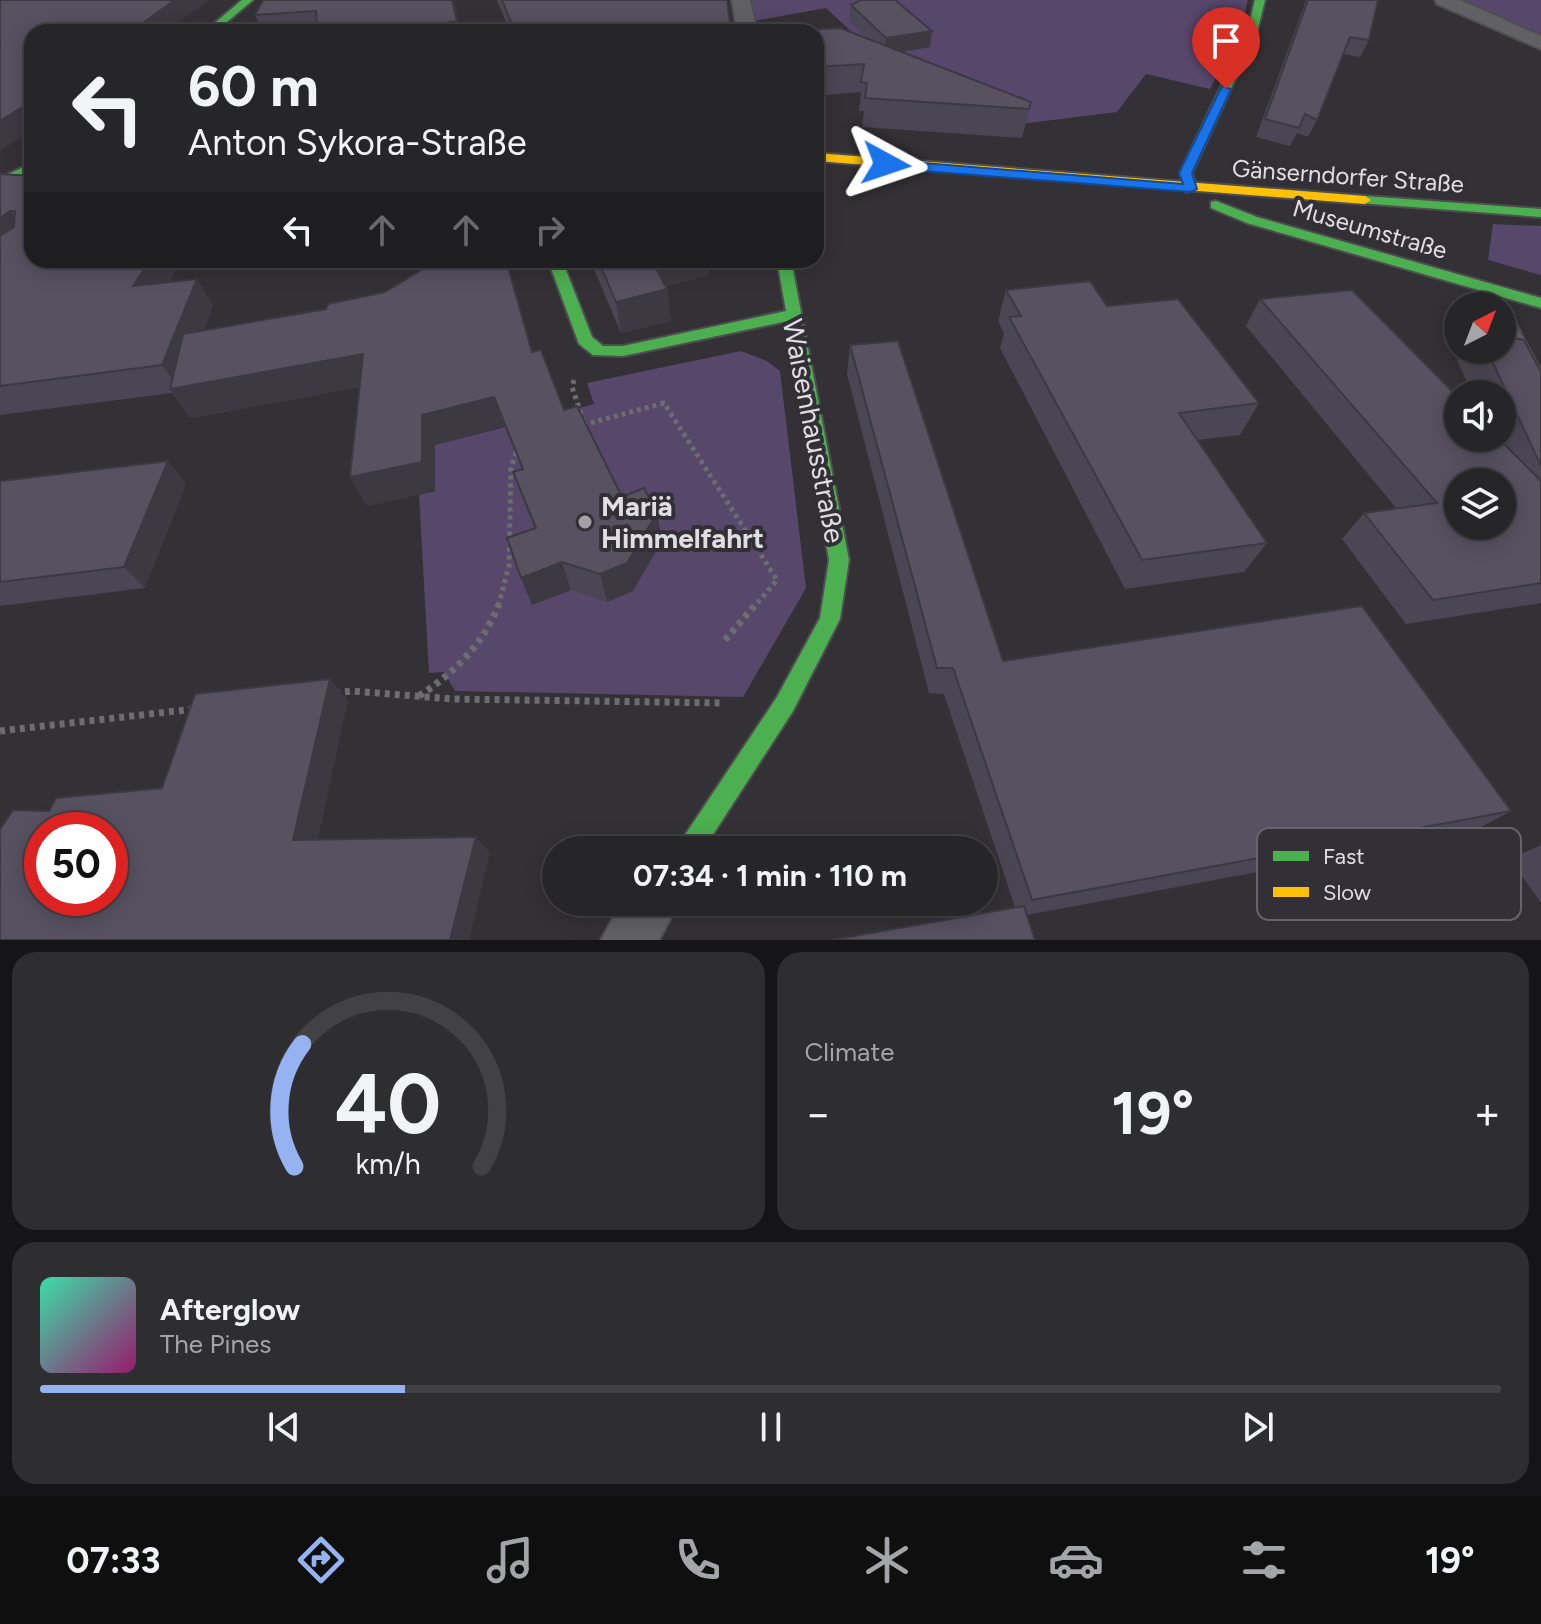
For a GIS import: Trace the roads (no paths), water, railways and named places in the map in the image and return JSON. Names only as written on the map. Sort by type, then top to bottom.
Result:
[{"type":"street","points":[[219,24],[248,0]]},
{"type":"street","points":[[741,0],[746,24]]},
{"type":"street","points":[[1191,189],[1186,173],[1252,32],[1260,0]]},
{"type":"street","points":[[1444,0],[1541,43]]},
{"type":"street","name":"Gänserndorfer Straße","points":[[824,158],[1191,189],[1541,213]]},
{"type":"street","points":[[0,183],[24,171]]},
{"type":"street","name":"Museumstraße","points":[[1191,189],[1219,207],[1252,220],[1475,292]]},
{"type":"street","points":[[558,268],[585,340],[599,351],[623,351],[792,315]]},
{"type":"street","name":"Waisenhausstraße","points":[[697,836],[785,704],[830,619],[839,560],[785,268]]},
{"type":"street","name":"Museumstraße","points":[[1516,300],[1541,303]]},
{"type":"street","points":[[1516,354],[1541,405]]},
{"type":"street","points":[[628,940],[644,916]]},
{"type":"place","name":"Mariä Himmelfahrt","points":[[585,522]]}]
